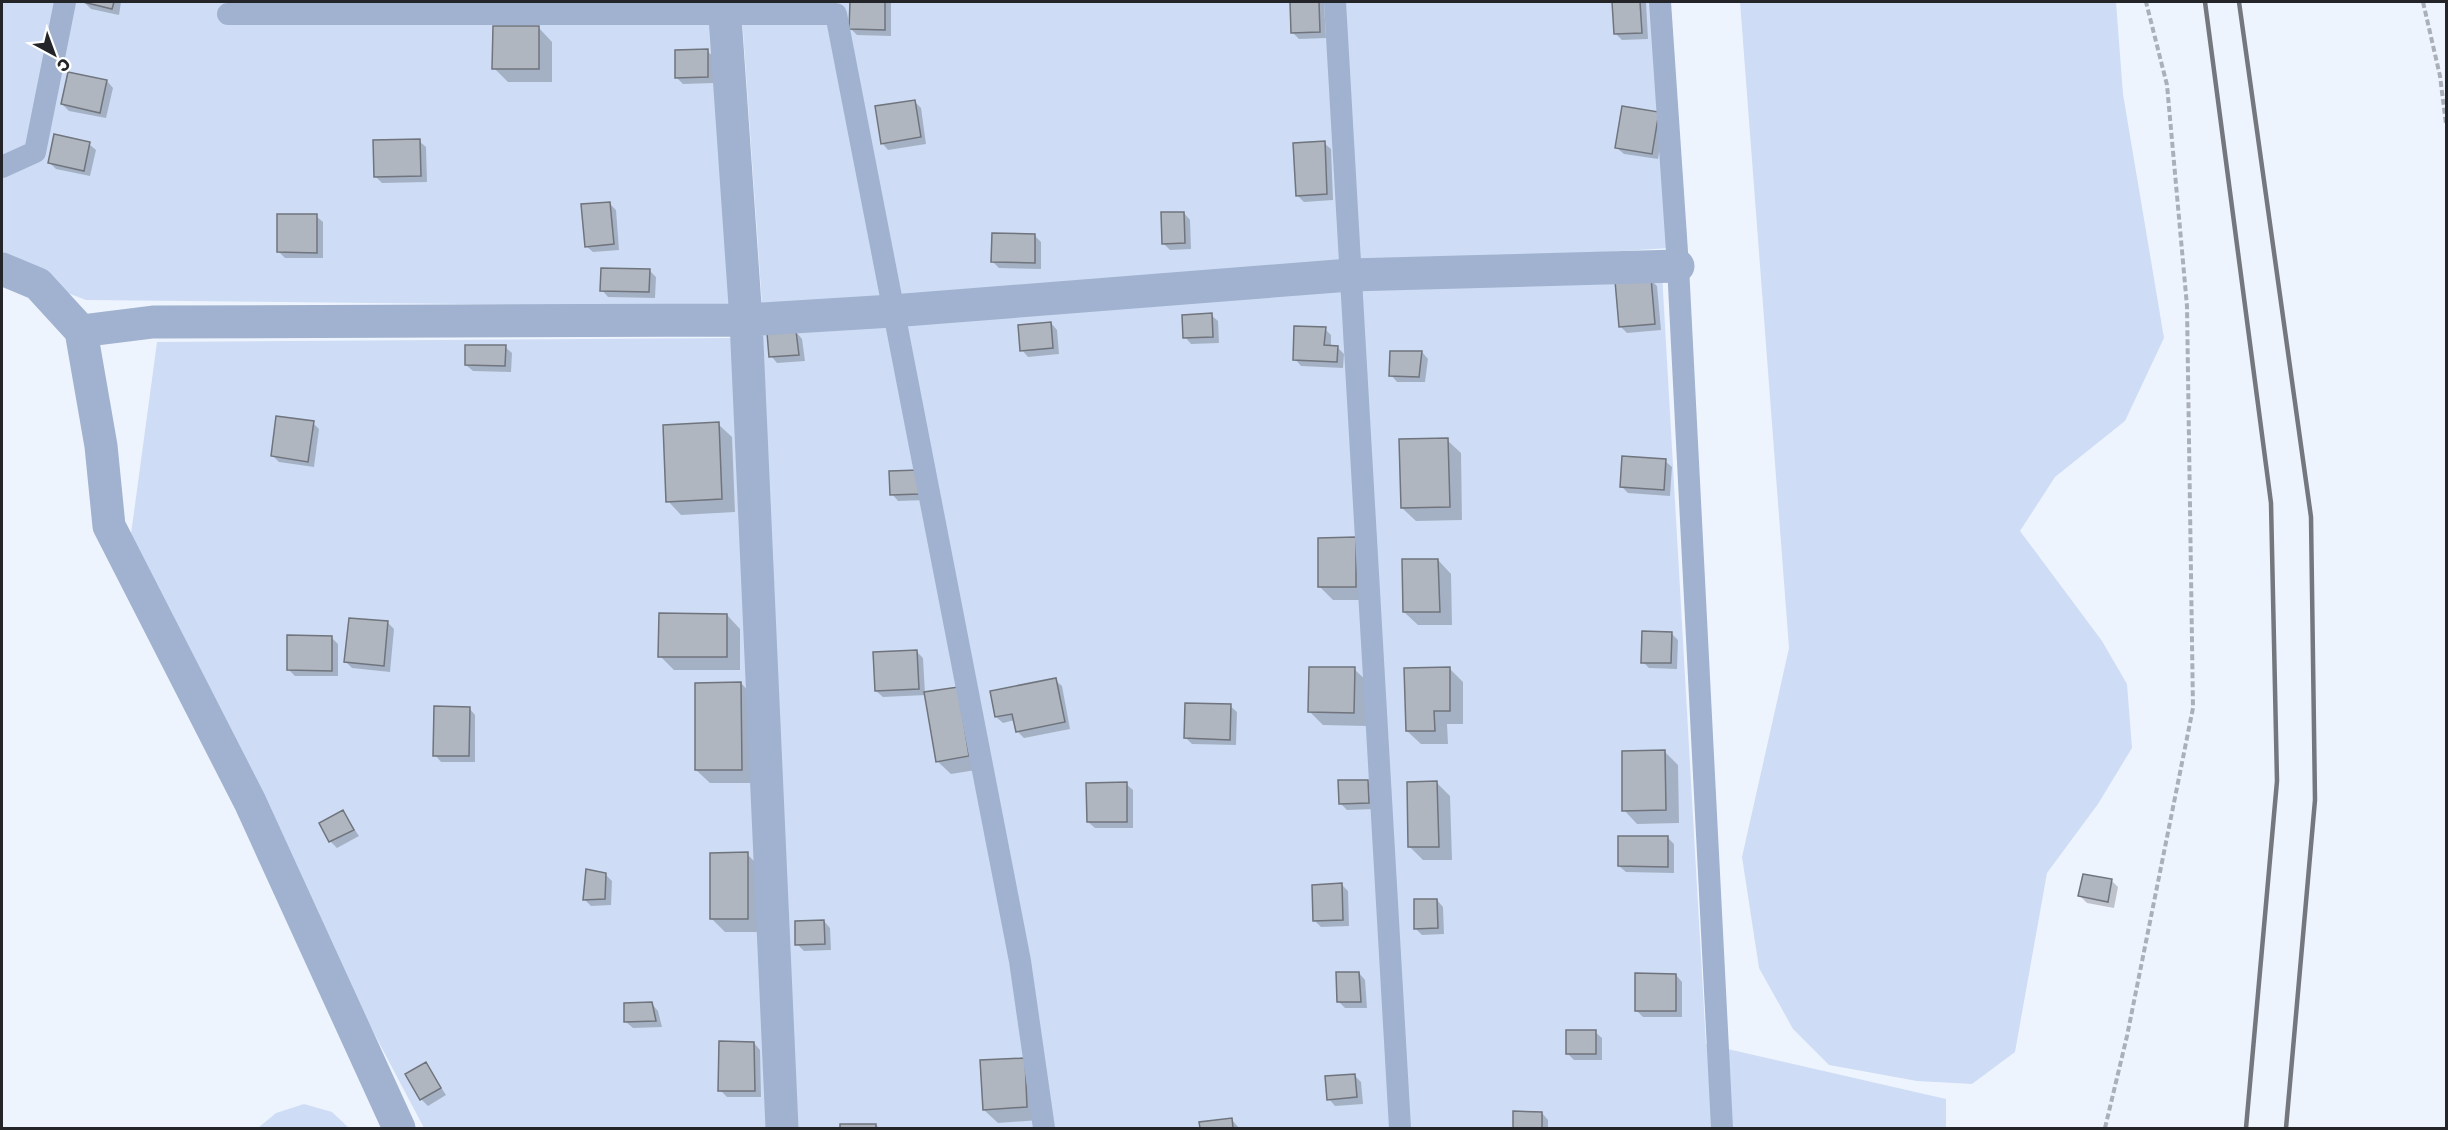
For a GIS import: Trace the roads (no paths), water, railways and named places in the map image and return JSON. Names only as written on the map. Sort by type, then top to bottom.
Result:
[{"type":"street","points":[[724,8],[746,320],[782,1128]]},
{"type":"street","points":[[81,331],[153,322],[746,320],[892,311],[1350,275],[1678,266]]},
{"type":"street","points":[[2,269],[38,284],[81,331],[101,446],[109,526],[250,802],[399,1128]]},
{"type":"lane","points":[[2,166],[35,152],[65,2]]},
{"type":"lane","points":[[1335,2],[1400,1128]]},
{"type":"lane","points":[[1660,2],[1678,266],[1722,1128]]},
{"type":"lane","points":[[228,14],[724,8],[836,14],[1020,961],[1044,1128]]},
{"type":"railway","points":[[2205,2],[2271,503],[2277,781],[2246,1128]]},
{"type":"railway","points":[[2239,2],[2311,517],[2315,800],[2286,1128]]}]
